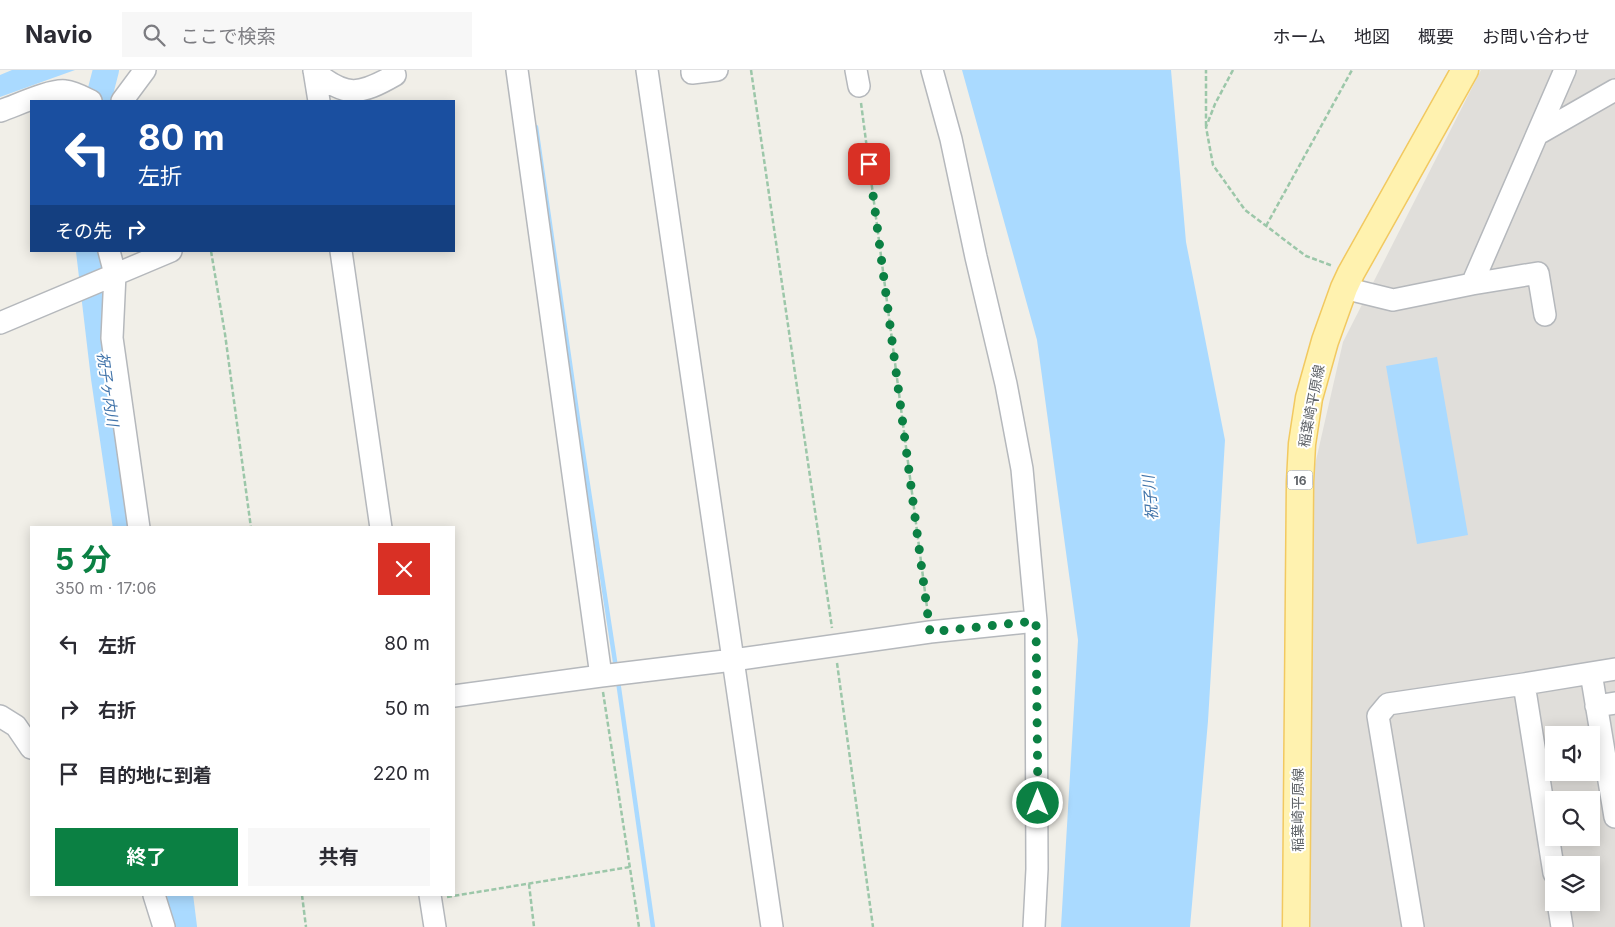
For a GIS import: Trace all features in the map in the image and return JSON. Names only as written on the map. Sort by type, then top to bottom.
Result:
[{"type":"main road","name":"稲葉崎平原線","points":[[1296,927],[1299,522],[1302,444],[1309,398],[1325,341],[1348,280],[1445,108],[1464,70]]},
{"type":"street","points":[[123,100],[145,70]]},
{"type":"street","points":[[517,70],[612,675]]},
{"type":"street","points":[[647,70],[772,927]]},
{"type":"street","points":[[692,70],[692,74],[717,70]]},
{"type":"street","points":[[932,70],[951,139],[1006,384],[1022,469],[1036,621],[1037,870],[1034,927]]},
{"type":"street","points":[[1472,284],[1565,70]]},
{"type":"street","points":[[314,71],[327,82],[343,90],[356,91],[374,87],[396,73]]},
{"type":"street","points":[[314,71],[319,100]]},
{"type":"street","points":[[376,100],[396,73]]},
{"type":"street","points":[[30,100],[63,90],[82,97]]},
{"type":"street","points":[[1538,134],[1615,90]]},
{"type":"street","points":[[0,111],[30,100]]},
{"type":"street","points":[[109,252],[112,275],[112,338],[139,526]]},
{"type":"street","points":[[0,323],[169,252]]},
{"type":"street","points":[[339,257],[381,526]]},
{"type":"street","points":[[1348,280],[1393,300],[1538,273],[1545,315]]},
{"type":"street","points":[[455,696],[930,632],[1036,621]]},
{"type":"street","points":[[1413,927],[1378,716],[1388,704],[1615,669]]},
{"type":"street","points":[[1590,673],[1606,705],[1615,817]]},
{"type":"street","points":[[1524,684],[1551,856]]},
{"type":"street","points":[[0,716],[16,726],[30,747]]},
{"type":"street","points":[[154,896],[164,927]]},
{"type":"street","points":[[430,898],[435,927]]},
{"type":"street","points":[[1559,911],[1562,927]]},
{"type":"path","points":[[751,70],[873,927]]},
{"type":"path","points":[[1206,70],[1206,127],[1213,165],[1245,210],[1306,256],[1348,280]]},
{"type":"path","points":[[1206,127],[1215,104],[1233,70]]},
{"type":"path","points":[[1266,226],[1352,70]]},
{"type":"path","points":[[858,78],[930,632]]},
{"type":"path","points":[[211,252],[225,334],[251,526]]},
{"type":"path","points":[[612,675],[630,867],[639,927]]},
{"type":"path","points":[[455,894],[630,867]]},
{"type":"path","points":[[529,884],[534,927]]},
{"type":"path","points":[[302,896],[306,927]]},
{"type":"path","points":[[430,898],[444,896]]},
{"type":"shaded area","points":[[1481,70],[1615,70],[1615,927],[1308,927],[1309,491],[1343,342]]},
{"type":"water","points":[[12,70],[75,70],[0,97],[0,75]]},
{"type":"water","name":"祝子川","points":[[962,70],[1171,70],[1186,242],[1225,440],[1208,721],[1190,927],[1061,927],[1078,640],[1037,340]]},
{"type":"water","points":[[1437,357],[1468,535],[1417,544],[1386,366]]},
{"type":"waterway","name":"祝子ヶ内川","points":[[98,100],[106,70]]},
{"type":"waterway","points":[[536,127],[616,668]]},
{"type":"waterway","name":"祝子ヶ内川","points":[[89,252],[104,378],[126,526]]},
{"type":"waterway","points":[[618,681],[653,927]]},
{"type":"waterway","name":"祝子ヶ内川","points":[[180,896],[184,927]]},
{"type":"route","points":[[869,164],[930,632],[1036,621],[1038,803]]}]
